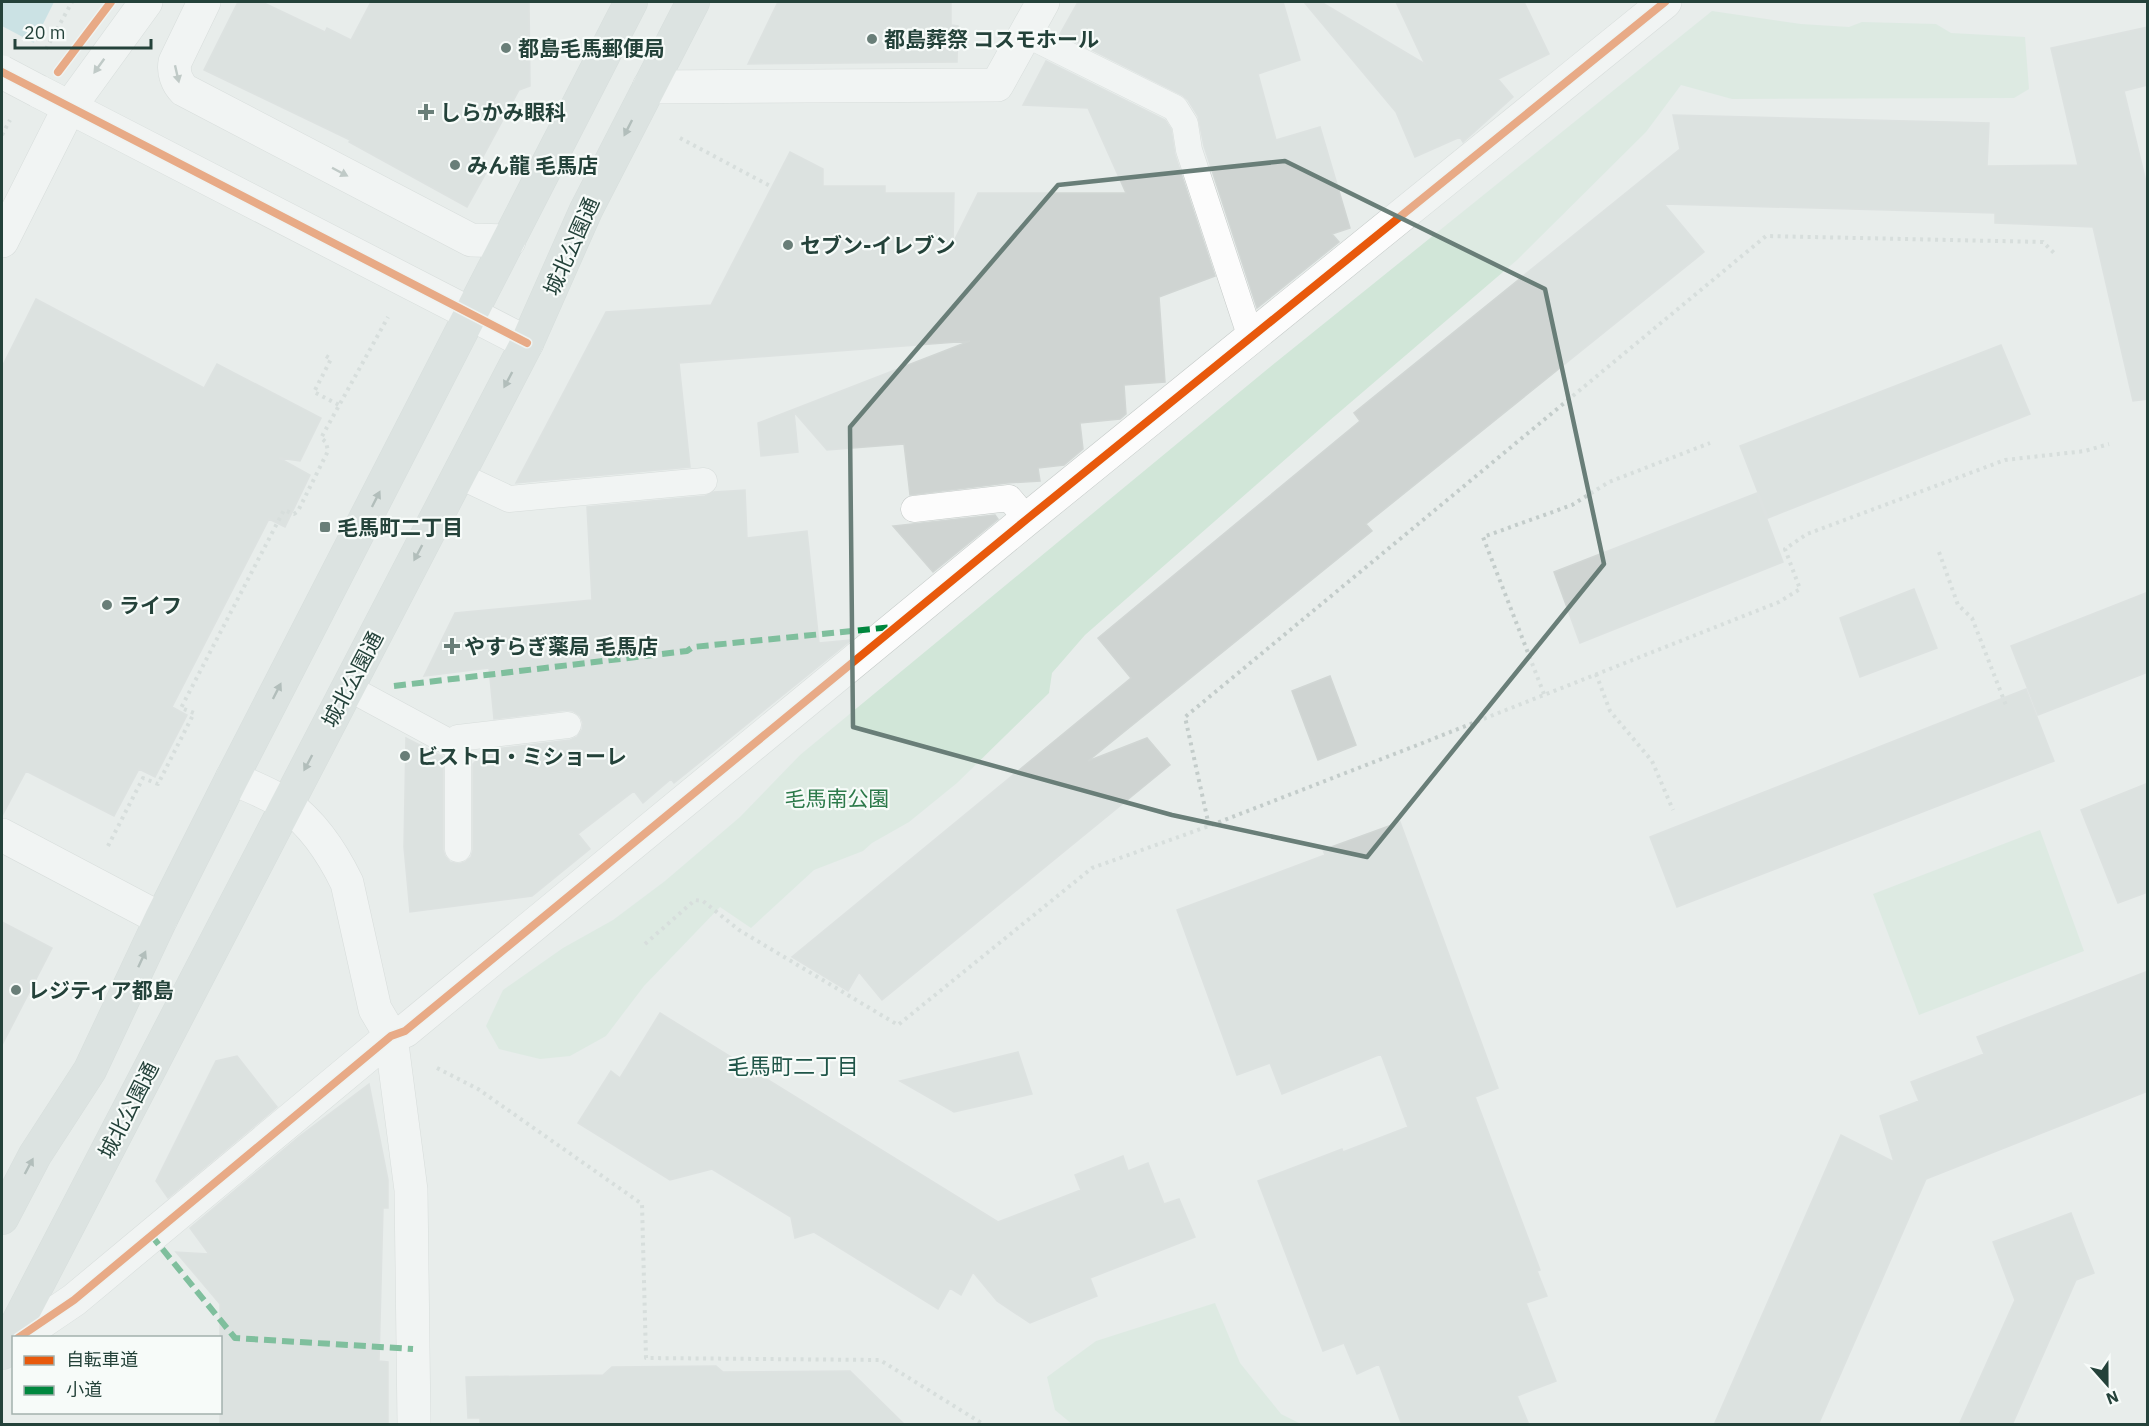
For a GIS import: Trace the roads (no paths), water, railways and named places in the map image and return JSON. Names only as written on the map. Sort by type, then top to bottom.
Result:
[{"type":"main road","points":[[2,1218],[35,1155],[90,1070],[161,919],[232,778],[631,2]]},
{"type":"main road","name":"城北公園通","points":[[15,1336],[286,805],[527,343],[586,210],[693,2]]},
{"type":"street","points":[[2,241],[69,108],[146,2]]},
{"type":"street","points":[[204,2],[175,62],[174,69],[180,86],[184,90],[471,240],[509,241]]},
{"type":"street","points":[[649,87],[997,85],[1043,2]]},
{"type":"street","points":[[23,1336],[74,1300],[391,1036],[405,1031],[1027,519],[1665,2]]},
{"type":"street","points":[[2,72],[527,343]]},
{"type":"street","points":[[232,778],[286,805],[317,834],[343,874],[347,883],[375,1009],[391,1036],[411,1190],[414,1425]]},
{"type":"street","points":[[2,835],[161,919]]},
{"type":"lane","points":[[1026,34],[1175,108],[1185,124],[1189,150],[1251,338]]},
{"type":"lane","points":[[458,475],[508,499],[704,482]]},
{"type":"lane","points":[[914,509],[1009,498],[1027,519]]},
{"type":"lane","points":[[347,687],[458,747]]},
{"type":"lane","points":[[459,849],[458,738],[568,725]]},
{"type":"water","points":[[2,2],[54,2],[2,106]]},
{"type":"place","name":"都島葬祭 コスモホール","points":[[872,39]]},
{"type":"place","name":"都島毛馬郵便局","points":[[506,48]]},
{"type":"place","name":"しらかみ眼科","points":[[426,112]]},
{"type":"place","name":"みん龍 毛馬店","points":[[455,165]]},
{"type":"place","name":"セブン-イレブン","points":[[788,245]]},
{"type":"place","name":"毛馬町二丁目","points":[[325,527]]},
{"type":"place","name":"ライフ","points":[[107,605]]},
{"type":"place","name":"やすらぎ薬局 毛馬店","points":[[452,646]]},
{"type":"place","name":"ビストロ・ミショーレ","points":[[405,756]]},
{"type":"place","name":"レジティア都島","points":[[16,990]]},
{"type":"district","name":"毛馬町二丁目","points":[[793,1065]]},
{"type":"park label","name":"毛馬南公園","points":[[837,798]]}]
